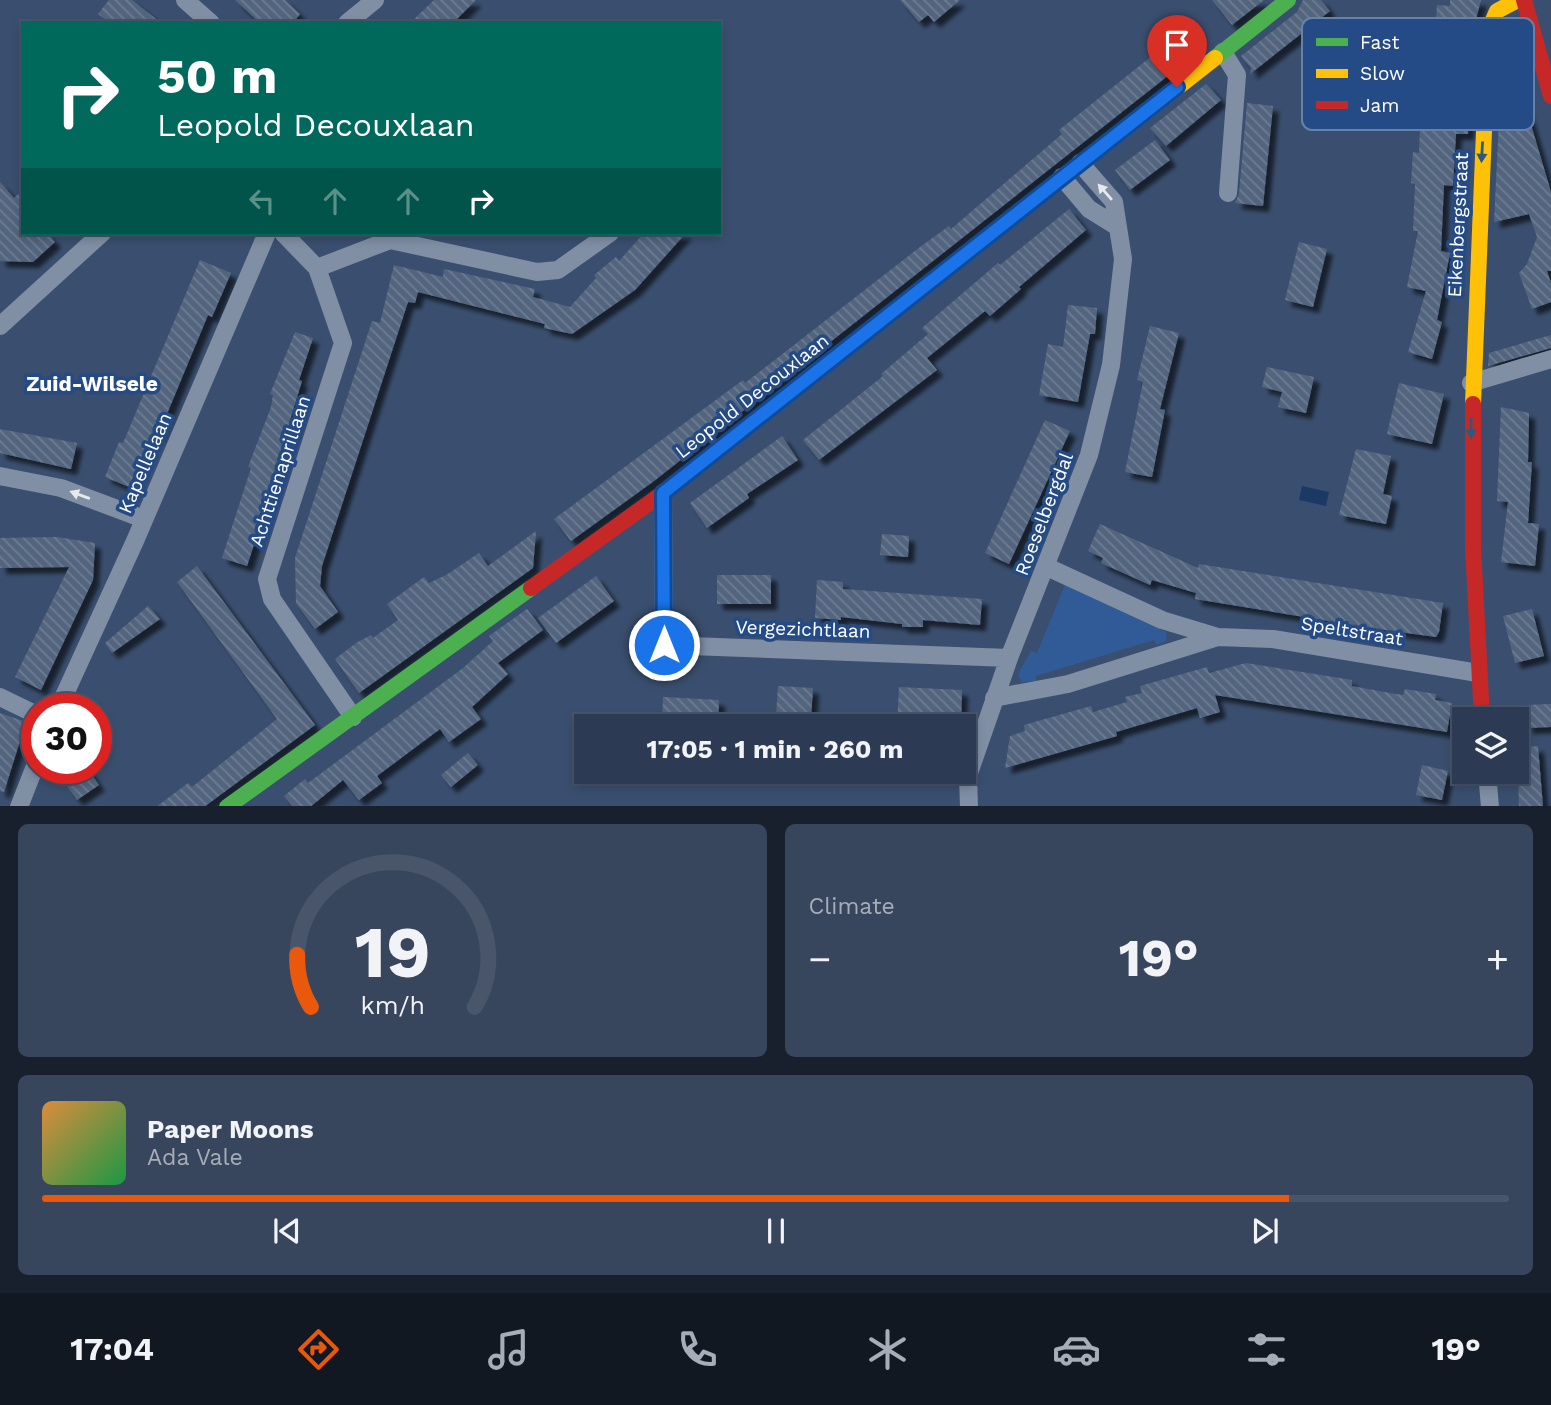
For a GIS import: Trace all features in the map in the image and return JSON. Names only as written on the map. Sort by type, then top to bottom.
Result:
[{"type":"street","points":[[185,0],[209,21]]},
{"type":"street","points":[[349,21],[375,0]]},
{"type":"street","name":"Leopold Decouxlaan","points":[[235,804],[663,493],[1288,0]]},
{"type":"street","name":"Eikenbergstraat","points":[[1494,18],[1497,11],[1518,0]]},
{"type":"street","points":[[1524,0],[1529,18]]},
{"type":"street","points":[[1534,36],[1551,96]]},
{"type":"street","points":[[1223,51],[1237,75],[1228,193]]},
{"type":"street","name":"Eikenbergstraat","points":[[1481,707],[1470,559],[1471,383],[1483,130]]},
{"type":"street","name":"Roeselbergdal","points":[[969,806],[968,776],[1009,658],[1089,456],[1111,365],[1123,259],[1114,202],[1080,163]]},
{"type":"street","points":[[1062,177],[1089,209],[1118,227]]},
{"type":"street","points":[[0,326],[100,235]]},
{"type":"street","name":"Kapellelaan","points":[[65,693],[144,519],[266,235]]},
{"type":"street","name":"Achttienaprillaan","points":[[285,235],[317,268],[342,343],[267,579],[272,598],[353,717]]},
{"type":"street","points":[[317,268],[390,240],[537,272],[558,270],[607,235]]},
{"type":"street","points":[[1471,383],[1551,359]]},
{"type":"street","points":[[0,476],[61,488],[144,519]]},
{"type":"street","name":"Vergezichtlaan","points":[[663,493],[664,645],[1009,658]]},
{"type":"street","name":"Speltstraat","points":[[1047,567],[1162,620],[1219,637],[1273,639],[1478,673]]},
{"type":"street","name":"Speltstraat","points":[[994,698],[1068,684],[1219,637]]},
{"type":"street","points":[[0,698],[21,708]]},
{"type":"street","points":[[19,806],[28,784]]},
{"type":"street","points":[[1488,784],[1490,806]]},
{"type":"shaded area","points":[[1302,486],[1329,492],[1326,506],[1299,500]]},
{"type":"shaded area","points":[[1065,585],[1166,632],[1167,640],[1157,645],[1154,640],[1036,676],[1036,681],[1022,682],[1018,674],[1031,651],[1037,653]]},
{"type":"building","points":[[109,0],[132,0],[158,21],[107,21],[98,14]]},
{"type":"building","points":[[235,0],[285,0],[300,14],[295,21],[258,21]]},
{"type":"building","points":[[434,0],[476,0],[455,21],[412,21]]},
{"type":"building","points":[[900,0],[960,0],[934,22],[928,15],[919,22]]},
{"type":"building","points":[[1212,0],[1264,0],[1232,25]]},
{"type":"building","points":[[1303,0],[1321,0],[1330,11],[1321,18],[1302,18],[1302,33],[1250,74],[1251,68],[1241,56],[1297,12]]},
{"type":"building","points":[[1450,0],[1481,0],[1476,18],[1436,18],[1437,5],[1450,6]]},
{"type":"building","points":[[1177,36],[1193,56],[654,481],[571,541],[554,519],[743,380],[745,383],[920,247],[949,226],[951,229],[1062,134],[1059,130]]},
{"type":"building","points":[[1206,84],[1221,100],[1166,146],[1150,128]]},
{"type":"building","points":[[1247,103],[1273,106],[1263,206],[1235,203],[1239,194]]},
{"type":"building","points":[[1420,130],[1468,130],[1468,134],[1456,134],[1453,186],[1444,185],[1441,251],[1450,253],[1437,320],[1442,322],[1432,359],[1408,352],[1426,291],[1407,287],[1418,231],[1413,231],[1413,152],[1419,153]]},
{"type":"building","points":[[1499,130],[1533,130],[1551,192],[1551,271],[1547,271],[1551,283],[1551,302],[1532,309],[1519,273],[1527,264],[1537,237],[1529,214],[1494,222]]},
{"type":"building","points":[[1155,140],[1170,160],[1130,190],[1115,170]]},
{"type":"building","points":[[0,182],[14,198],[21,192],[21,235],[49,235],[55,242],[33,262],[0,261]]},
{"type":"building","points":[[1069,209],[1086,230],[1019,287],[1021,289],[990,316],[985,311],[927,358],[937,370],[819,460],[803,440],[883,376],[881,374],[928,334],[922,328],[998,263],[1000,265]]},
{"type":"building","points":[[642,235],[684,235],[635,290],[572,334],[544,328],[545,324],[418,292],[415,303],[408,302],[322,566],[320,586],[338,612],[315,629],[296,603],[295,558],[372,321],[380,323],[394,265],[443,277],[444,269],[535,289],[533,297],[570,307],[596,278],[594,275],[616,257],[619,261]]},
{"type":"building","points":[[1299,242],[1327,249],[1313,307],[1285,300]]},
{"type":"building","points":[[200,260],[231,273],[212,317],[208,315],[157,438],[151,435],[129,487],[105,477],[119,442],[123,443]]},
{"type":"building","points":[[1068,305],[1097,308],[1095,334],[1090,334],[1078,402],[1039,395],[1048,344],[1063,347]]},
{"type":"building","points":[[1150,326],[1179,333],[1160,409],[1165,410],[1152,477],[1125,472],[1143,382],[1137,380]]},
{"type":"building","points":[[295,332],[313,338],[299,380],[302,381],[290,420],[294,421],[247,566],[222,558],[251,468],[248,467],[271,407],[273,395],[270,394]]},
{"type":"building","points":[[1551,335],[1551,348],[1488,366],[1489,353]]},
{"type":"building","points":[[1267,367],[1314,377],[1306,413],[1278,407],[1282,392],[1262,387]]},
{"type":"building","points":[[1399,383],[1444,394],[1432,444],[1387,434]]},
{"type":"building","points":[[1501,407],[1529,413],[1528,462],[1532,462],[1528,523],[1539,524],[1535,566],[1501,562],[1508,502],[1497,501]]},
{"type":"building","points":[[1045,420],[1070,431],[1009,564],[985,553]]},
{"type":"building","points":[[0,429],[77,443],[71,469],[0,453]]},
{"type":"building","points":[[782,436],[798,460],[747,494],[749,498],[707,528],[690,503]]},
{"type":"building","points":[[1356,449],[1391,456],[1383,494],[1392,496],[1386,524],[1339,515]]},
{"type":"building","points":[[1100,524],[1198,568],[1199,564],[1443,603],[1439,632],[1436,637],[1377,629],[1195,599],[1196,593],[1152,580],[1150,585],[1101,563],[1103,558],[1088,551]]},
{"type":"building","points":[[536,531],[533,568],[359,693],[335,659],[356,643],[371,635],[373,638],[398,620],[387,604],[424,577],[429,583],[479,553],[488,566]]},
{"type":"building","points":[[882,534],[909,536],[908,557],[880,555]]},
{"type":"building","points":[[57,537],[95,543],[93,580],[41,690],[15,677],[69,567],[0,568],[0,538]]},
{"type":"building","points":[[197,566],[315,725],[205,806],[157,806],[188,783],[192,787],[277,719],[177,582]]},
{"type":"building","points":[[717,575],[771,575],[771,604],[717,604]]},
{"type":"building","points":[[596,576],[614,601],[556,643],[538,618]]},
{"type":"building","points":[[817,580],[843,582],[843,589],[982,599],[980,625],[923,620],[923,627],[902,627],[902,624],[841,617],[841,620],[815,618]]},
{"type":"building","points":[[148,606],[160,619],[112,653],[105,643]]},
{"type":"building","points":[[527,609],[543,630],[498,663],[508,674],[472,707],[481,719],[449,742],[440,729],[377,776],[382,783],[359,800],[343,780],[311,806],[292,806],[284,796],[305,779],[308,783],[463,668],[493,641],[489,636]]},
{"type":"building","points":[[1532,609],[1544,656],[1515,663],[1503,616]]},
{"type":"building","points":[[1246,663],[1352,680],[1352,686],[1384,692],[1403,695],[1405,689],[1436,694],[1435,700],[1452,703],[1447,732],[1215,695],[1220,712],[1200,718],[1197,708],[1116,732],[1117,736],[1005,768],[1010,736],[1025,731],[1024,725],[1091,706],[1093,712],[1127,702],[1125,697],[1142,693],[1140,686],[1207,667],[1209,673]]},
{"type":"building","points":[[778,686],[813,688],[811,714],[776,714]]},
{"type":"building","points":[[899,687],[962,690],[961,714],[898,714]]},
{"type":"building","points":[[663,697],[719,700],[718,714],[662,714]]},
{"type":"building","points":[[1551,704],[1551,727],[1529,728],[1529,707],[1526,705]]},
{"type":"building","points":[[0,713],[21,720],[21,738],[4,792],[0,791]]},
{"type":"building","points":[[1538,746],[1543,806],[1519,806],[1518,784],[1529,784],[1529,747]]},
{"type":"building","points":[[468,753],[478,765],[451,787],[441,775]]},
{"type":"building","points":[[1422,765],[1448,771],[1442,800],[1416,795]]},
{"type":"building","points":[[70,784],[99,785],[77,800],[67,786]]},
{"type":"traffic: fast","points":[[1215,58],[1288,0]]},
{"type":"traffic: fast","points":[[228,806],[531,588]]},
{"type":"traffic: slow","points":[[1494,18],[1497,11],[1518,0]]},
{"type":"traffic: slow","points":[[853,343],[1215,58]]},
{"type":"traffic: slow","points":[[1473,404],[1484,130]]},
{"type":"traffic: jam","points":[[1524,0],[1529,18]]},
{"type":"traffic: jam","points":[[1534,36],[1551,96]]},
{"type":"traffic: jam","points":[[531,588],[663,493],[853,343]]},
{"type":"traffic: jam","points":[[1473,404],[1473,547],[1481,707]]},
{"type":"district","name":"Zuid-Wilsele","points":[[92,383]]},
{"type":"route","points":[[664,645],[663,493],[1177,87]]}]
